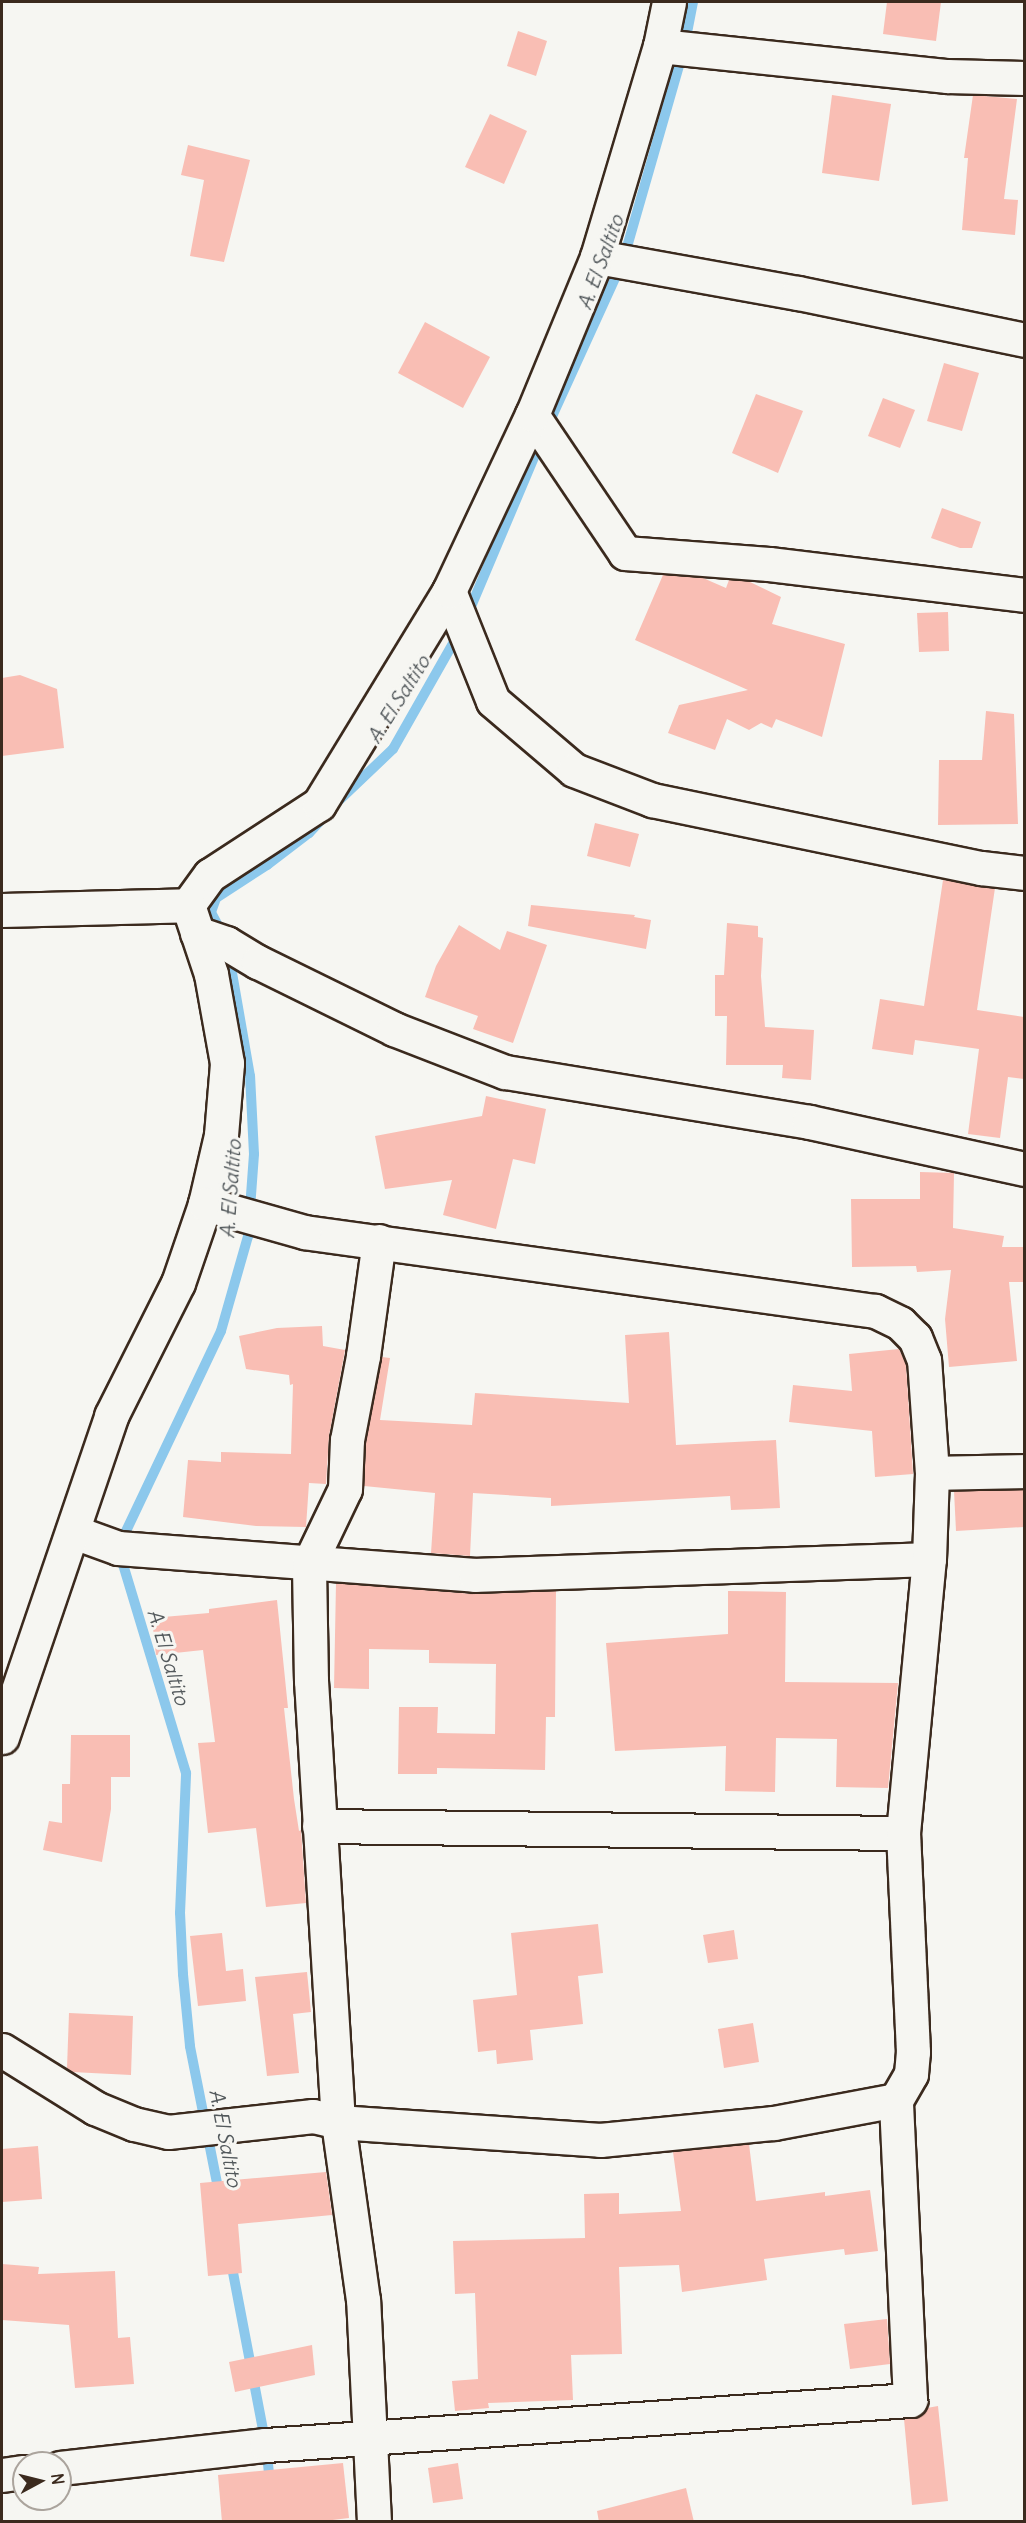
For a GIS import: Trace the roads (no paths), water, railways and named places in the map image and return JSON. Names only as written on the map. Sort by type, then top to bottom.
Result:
[{"type":"street","points":[[2,1737],[74,1532],[111,1416],[178,1284],[205,1204],[221,1135],[227,1063],[211,974],[193,919],[210,875],[320,804],[449,591],[532,415],[597,257],[660,46],[669,2]]},
{"type":"street","points":[[660,46],[947,76],[1024,78]]},
{"type":"street","points":[[597,257],[798,293],[1024,340]]},
{"type":"street","points":[[532,415],[625,554],[769,564],[1024,595]]},
{"type":"street","points":[[449,591],[493,701],[574,770],[652,800],[981,868],[1024,873]]},
{"type":"street","points":[[2,910],[193,919],[226,943],[258,962],[394,1029],[505,1072],[809,1122],[1024,1168]]},
{"type":"street","points":[[72,2467],[266,2445],[910,2400],[896,2100],[911,2074],[914,2052],[903,1833],[929,1559],[932,1473],[924,1360],[915,1338],[900,1323],[874,1311],[304,1232],[205,1204]]},
{"type":"street","points":[[374,2522],[363,2300],[338,2122],[310,1681],[309,1564],[345,1489],[347,1440],[363,1356],[379,1241]]},
{"type":"street","points":[[932,1473],[1024,1471]]},
{"type":"street","points":[[74,1532],[117,1548],[475,1575],[929,1559]]},
{"type":"street","points":[[319,1826],[903,1833]]},
{"type":"street","points":[[2,2050],[95,2108],[134,2124],[168,2132],[312,2115],[338,2122],[600,2140],[774,2123],[896,2100]]},
{"type":"waterway","name":"A. El Saltito","points":[[467,616],[544,434],[623,261],[684,48],[693,2]]},
{"type":"waterway","name":"A. El Saltito","points":[[334,805],[393,749],[459,633]]},
{"type":"waterway","name":"A. El Saltito","points":[[223,935],[211,912],[216,898],[267,865],[309,833],[324,817]]},
{"type":"waterway","name":"A. El Saltito","points":[[219,2193],[190,2046],[183,1974],[180,1913],[186,1773],[118,1548],[221,1331],[248,1236],[254,1154],[250,1076],[228,950]]},
{"type":"waterway","name":"A. El Saltito","points":[[231,2262],[266,2445],[270,2483]]}]
